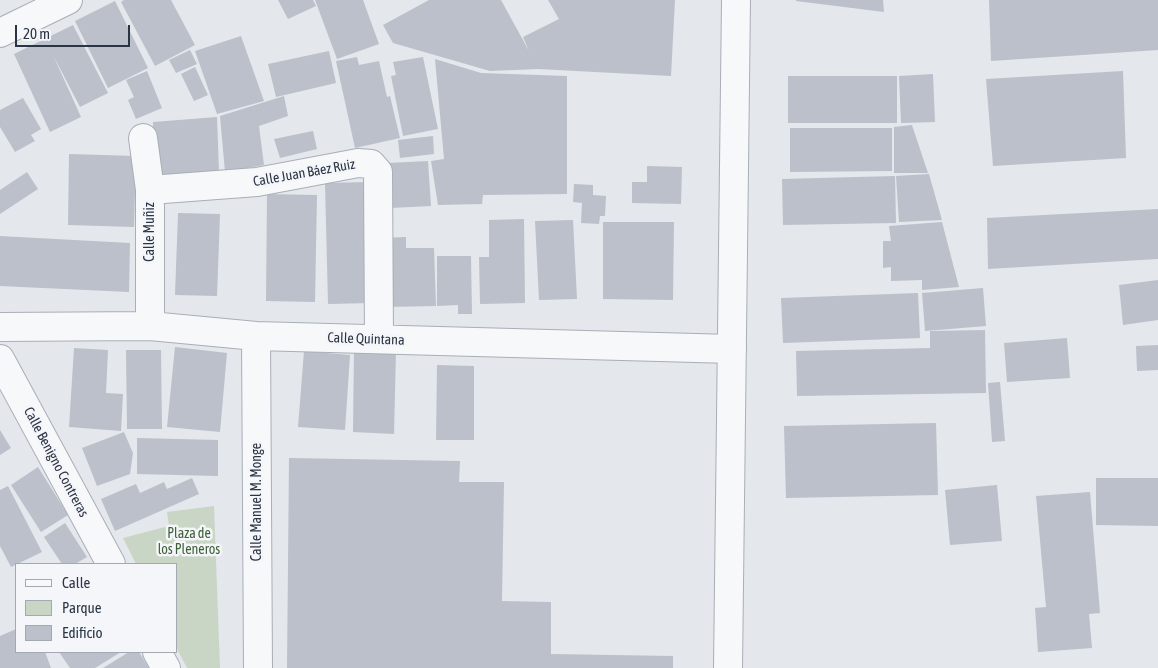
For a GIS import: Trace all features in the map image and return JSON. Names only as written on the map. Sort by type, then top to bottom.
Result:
[{"type":"street","points":[[0,33],[68,0]]},
{"type":"street","points":[[728,668],[736,0]]},
{"type":"street","name":"Calle Muñiz","points":[[143,138],[150,190],[150,326]]},
{"type":"street","name":"Calle Juan Báez Ruiz","points":[[150,190],[257,182],[358,163],[371,164],[378,172],[379,339]]},
{"type":"street","name":"Calle Quintana","points":[[0,327],[150,326],[256,336],[732,349]]},
{"type":"street","name":"Calle Manuel M. Monge","points":[[256,336],[258,668]]},
{"type":"street","name":"Calle Benigno Contreras","points":[[0,359],[109,563]]},
{"type":"street","points":[[158,653],[166,668]]},
{"type":"green space","name":"Plaza de los Pleneros","points":[[214,506],[220,668],[187,668],[178,651],[178,563],[136,563],[123,538],[169,526],[167,512]]},
{"type":"building","points":[[124,0],[171,0],[195,45],[155,66],[121,2]]},
{"type":"building","points":[[278,0],[313,0],[316,6],[288,19]]},
{"type":"building","points":[[315,0],[363,0],[379,44],[337,59]]},
{"type":"building","points":[[429,0],[501,0],[529,51],[523,37],[559,19],[548,0],[675,0],[671,76],[538,69],[490,71],[393,43],[383,25]]},
{"type":"building","points":[[883,0],[884,12],[796,1]]},
{"type":"building","points":[[989,0],[1158,0],[1158,50],[991,61]]},
{"type":"building","points":[[115,1],[148,68],[108,88],[75,21]]},
{"type":"building","points":[[73,25],[108,93],[80,107],[53,55],[81,117],[50,132],[14,54]]},
{"type":"building","points":[[241,36],[264,101],[217,114],[195,51]]},
{"type":"building","points":[[190,50],[197,64],[176,73],[169,60]]},
{"type":"building","points":[[329,51],[336,83],[276,97],[268,64]]},
{"type":"building","points":[[357,57],[359,65],[379,61],[387,97],[390,96],[400,138],[355,148],[336,61]]},
{"type":"building","points":[[423,57],[438,129],[403,136],[391,76],[396,75],[393,62]]},
{"type":"building","points":[[435,59],[481,73],[567,76],[567,194],[483,195],[482,204],[438,205],[431,161],[444,159]]},
{"type":"building","points":[[195,67],[208,95],[194,101],[181,74]]},
{"type":"building","points":[[147,71],[162,108],[136,119],[128,100],[134,97],[126,80]]},
{"type":"building","points":[[1123,71],[1126,158],[993,166],[986,79]]},
{"type":"building","points":[[933,74],[935,122],[901,123],[899,76]]},
{"type":"building","points":[[788,76],[897,76],[897,123],[788,123]]},
{"type":"building","points":[[284,96],[288,116],[259,126],[264,165],[225,172],[220,116]]},
{"type":"building","points":[[23,98],[41,129],[31,135],[35,141],[15,152],[0,127],[0,110]]},
{"type":"building","points":[[217,117],[219,172],[153,177],[153,122]]},
{"type":"building","points":[[912,125],[928,173],[894,173],[894,127]]},
{"type":"building","points":[[790,128],[892,128],[892,171],[790,172]]},
{"type":"building","points":[[313,131],[317,149],[280,158],[274,139]]},
{"type":"building","points":[[433,136],[434,154],[400,158],[398,140]]},
{"type":"building","points":[[69,154],[136,156],[134,227],[68,225]]},
{"type":"building","points":[[428,161],[431,206],[390,208],[388,163]]},
{"type":"building","points":[[647,166],[682,167],[681,204],[632,203],[632,182],[647,182]]},
{"type":"building","points":[[27,172],[38,189],[0,214],[0,190]]},
{"type":"building","points":[[929,174],[942,220],[899,222],[896,176]]},
{"type":"building","points":[[895,176],[896,223],[783,225],[782,179]]},
{"type":"building","points":[[370,182],[372,303],[328,304],[325,183]]},
{"type":"building","points":[[574,184],[593,185],[593,195],[606,196],[605,216],[600,216],[599,224],[581,223],[582,203],[573,202]]},
{"type":"building","points":[[267,194],[317,195],[315,302],[266,301]]},
{"type":"building","points":[[1158,209],[1158,259],[988,269],[987,218]]},
{"type":"building","points":[[178,213],[220,214],[217,296],[175,295]]},
{"type":"building","points":[[524,219],[525,303],[480,304],[479,257],[489,257],[489,220]]},
{"type":"building","points":[[573,220],[577,299],[539,300],[535,221]]},
{"type":"building","points":[[603,222],[674,222],[673,300],[603,299]]},
{"type":"building","points":[[942,222],[959,287],[922,290],[922,280],[891,281],[891,267],[883,268],[883,241],[891,241],[889,226]]},
{"type":"building","points":[[0,236],[130,243],[129,292],[0,286]]},
{"type":"building","points":[[406,237],[406,248],[434,248],[436,306],[385,307],[383,238]]},
{"type":"building","points":[[437,256],[471,256],[472,314],[458,314],[458,305],[437,306]]},
{"type":"building","points":[[1158,280],[1158,320],[1123,325],[1119,285]]},
{"type":"building","points":[[983,288],[986,326],[925,331],[922,293]]},
{"type":"building","points":[[918,293],[920,338],[783,343],[781,298]]},
{"type":"building","points":[[985,330],[986,393],[797,396],[796,351],[930,348],[930,331]]},
{"type":"building","points":[[1067,338],[1070,378],[1007,382],[1004,343]]},
{"type":"building","points":[[1158,345],[1158,370],[1137,371],[1136,346]]},
{"type":"building","points":[[175,347],[227,353],[220,432],[167,427]]},
{"type":"building","points":[[74,348],[108,350],[106,393],[123,394],[121,431],[69,427]]},
{"type":"building","points":[[354,349],[396,350],[394,434],[353,432]]},
{"type":"building","points":[[126,350],[161,350],[162,429],[127,429]]},
{"type":"building","points":[[304,351],[350,355],[345,430],[298,427]]},
{"type":"building","points":[[437,365],[474,366],[474,440],[436,440]]},
{"type":"building","points":[[1000,382],[1005,441],[992,442],[988,383]]},
{"type":"building","points":[[936,423],[938,495],[786,498],[784,426]]},
{"type":"building","points":[[0,430],[11,448],[0,455]]},
{"type":"building","points":[[124,432],[133,453],[130,474],[97,486],[82,448]]},
{"type":"building","points":[[137,438],[218,440],[218,476],[137,474]]},
{"type":"building","points":[[289,458],[460,461],[459,482],[504,482],[502,601],[551,602],[551,654],[673,656],[673,668],[287,668]]},
{"type":"building","points":[[38,467],[68,515],[41,532],[11,485]]},
{"type":"building","points":[[192,478],[199,494],[115,531],[101,499],[136,484],[140,493],[164,482],[167,489]]},
{"type":"building","points":[[1096,478],[1158,478],[1158,526],[1096,525]]},
{"type":"building","points":[[997,485],[1002,541],[950,545],[945,490]]},
{"type":"building","points":[[8,486],[42,552],[19,563],[15,563],[11,567],[0,546],[0,490]]},
{"type":"building","points":[[1090,492],[1100,613],[1089,614],[1092,648],[1038,652],[1035,608],[1046,607],[1036,496]]},
{"type":"building","points":[[65,523],[87,557],[77,563],[61,563],[44,537]]},
{"type":"building","points":[[15,629],[15,653],[45,653],[51,668],[0,668],[0,636]]},
{"type":"building","points":[[60,653],[119,653],[95,668],[70,668]]},
{"type":"building","points":[[127,653],[140,653],[149,668],[103,668]]}]
